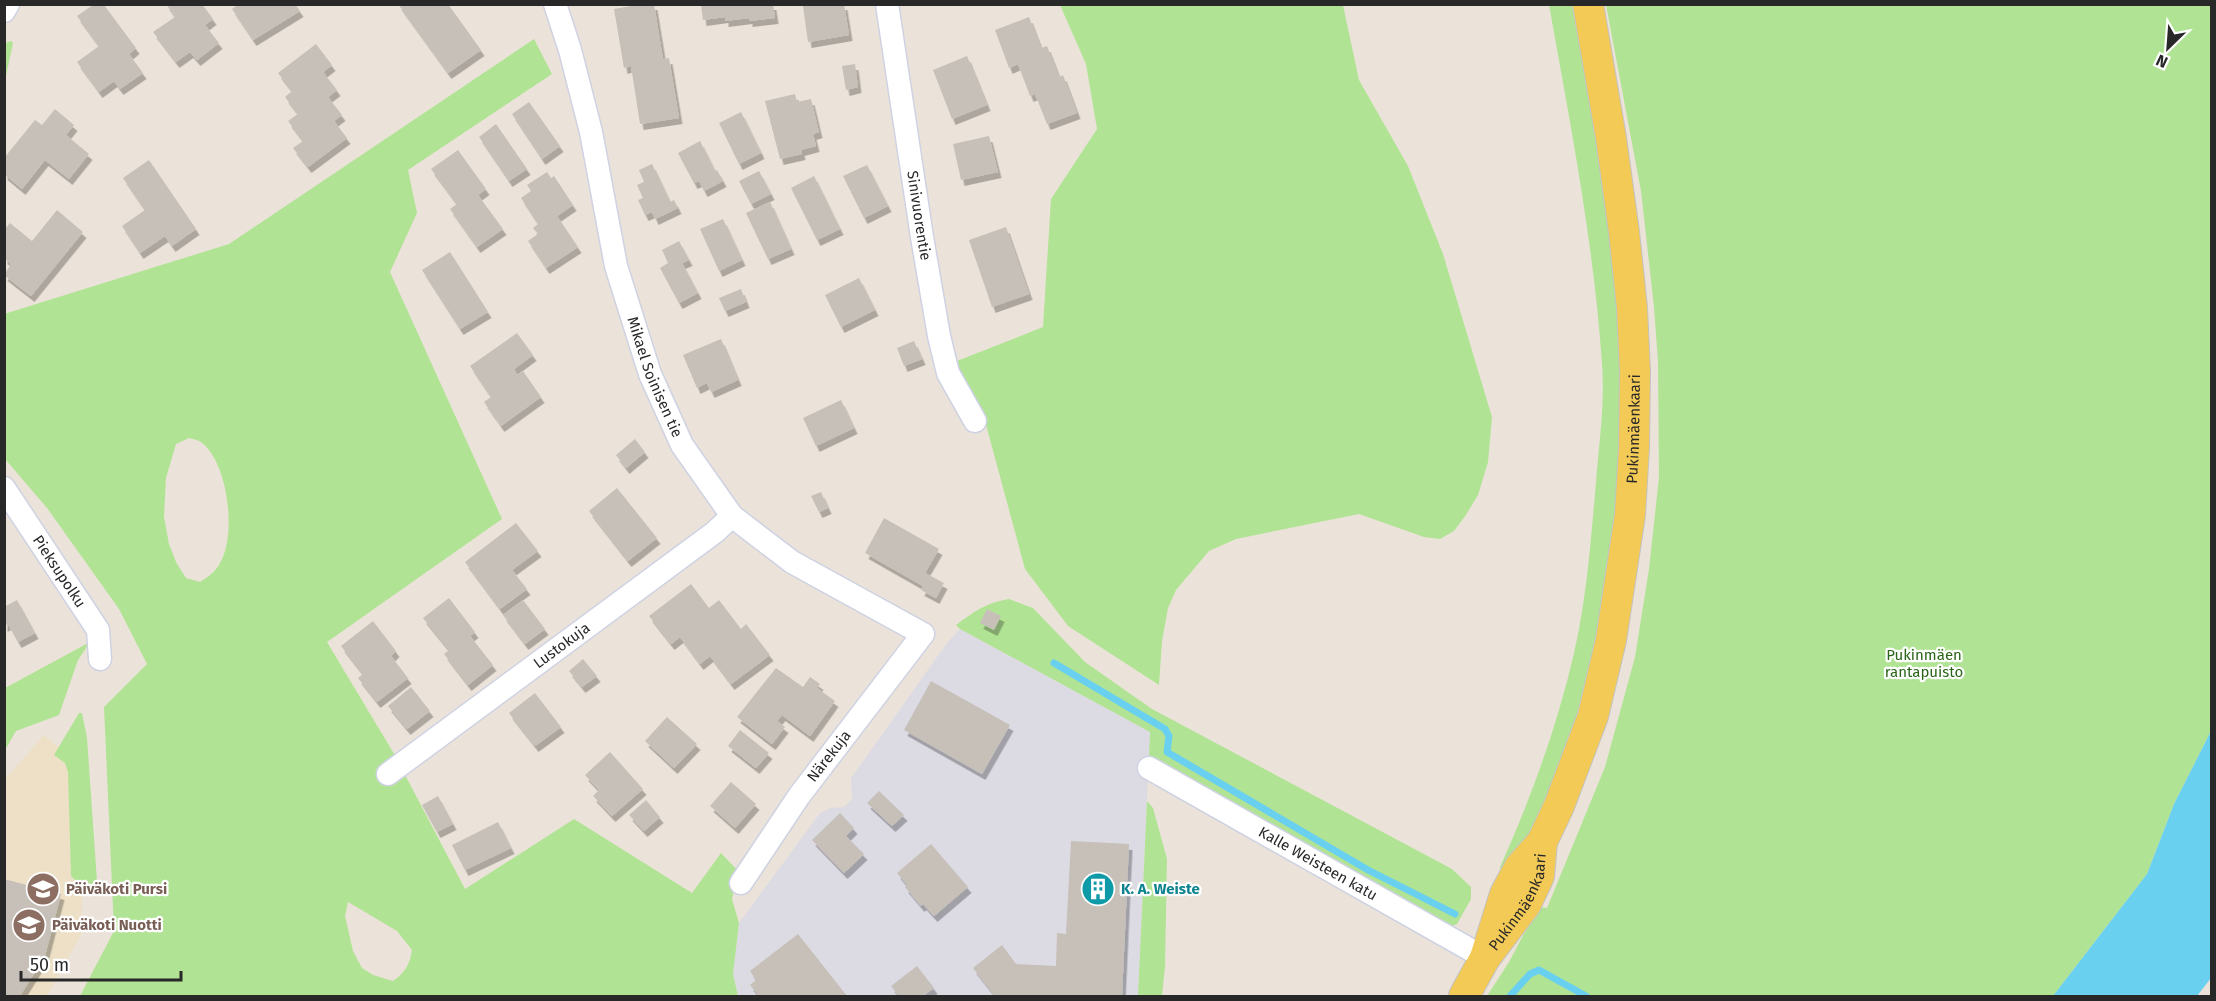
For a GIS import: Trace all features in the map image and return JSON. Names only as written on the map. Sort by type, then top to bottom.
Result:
[{"type":"main road","name":"Pukinmäenkaari","points":[[1464,996],[1485,958],[1526,904],[1539,876],[1542,842],[1559,806],[1593,716],[1609,651],[1630,515],[1635,371],[1626,254],[1611,138],[1588,4]]},
{"type":"street","points":[[4,11],[8,4]]},
{"type":"street","name":"Mikael Soinisen tie","points":[[555,4],[570,50],[591,132],[616,266],[650,374],[682,445],[732,516],[792,561],[923,634]]},
{"type":"street","name":"Sinivuorentie","points":[[887,4],[921,237],[939,336],[948,373],[975,421]]},
{"type":"street","name":"Pieksupolku","points":[[4,488],[98,630],[100,659]]},
{"type":"street","name":"Lustokuja","points":[[388,774],[716,532],[732,516]]},
{"type":"street","name":"Närekuja","points":[[741,883],[799,796],[923,634]]},
{"type":"street","name":"Kalle Weisteen katu","points":[[1149,768],[1485,958]]},
{"type":"shaded area","points":[[960,629],[1150,732],[1138,996],[738,996],[733,974],[739,923],[820,813],[831,808],[844,807],[852,799],[851,778],[947,643]]},
{"type":"shaded area","name":"Päiväkoti Pursi","points":[[44,735],[74,760],[84,844],[81,935],[47,996],[5,996],[5,779]]},
{"type":"green space","points":[[1060,5],[1343,5],[1359,80],[1408,166],[1443,254],[1492,417],[1488,462],[1478,495],[1454,531],[1440,539],[1424,537],[1359,514],[1236,539],[1209,551],[1176,590],[1168,608],[1162,641],[1159,685],[1068,626],[1025,569],[985,421],[967,390],[957,361],[1043,327],[1051,199],[1097,129],[1086,64]]},
{"type":"green space","points":[[1549,5],[1572,5],[1597,139],[1611,244],[1619,338],[1622,436],[1611,561],[1570,743],[1553,785],[1512,869],[1503,873],[1500,867],[1542,762],[1560,708],[1574,653],[1588,568],[1602,408],[1602,364],[1593,274]]},
{"type":"green space","name":"Pukinmäen rantapuisto","points":[[1606,5],[2211,5],[2211,731],[2174,804],[2147,874],[2053,996],[1487,996],[1509,962],[1538,907],[1547,908],[1605,767],[1635,657],[1649,569],[1659,477],[1658,362],[1654,307],[1641,191]]},
{"type":"green space","points":[[534,39],[552,74],[408,170],[417,213],[390,272],[502,519],[327,642],[393,752],[465,889],[574,819],[692,893],[721,853],[738,871],[732,899],[739,923],[733,974],[738,996],[80,996],[114,931],[104,707],[147,664],[119,609],[47,508],[5,459],[4,314],[229,244]],"holes":[[[189,438],[202,443],[218,466],[224,482],[229,518],[225,551],[220,563],[212,574],[200,582],[186,578],[176,562],[169,544],[164,517],[166,478],[176,444]],[[348,902],[397,931],[412,950],[406,968],[393,981],[373,975],[362,968],[353,951],[345,916]]]},
{"type":"green space","points":[[7,42],[13,43],[5,81],[4,48]]},
{"type":"green space","points":[[1009,599],[1033,608],[1085,662],[1152,709],[1452,869],[1471,887],[1471,899],[1457,924],[1452,926],[1149,757],[1150,732],[956,625],[981,608]]},
{"type":"green space","points":[[90,642],[78,660],[59,715],[16,731],[5,750],[5,688]]},
{"type":"green space","points":[[79,713],[82,713],[87,738],[97,881],[94,886],[75,880],[71,876],[68,772],[65,763],[54,755]]},
{"type":"green space","points":[[1147,801],[1153,808],[1167,859],[1165,966],[1162,996],[1138,996]]},
{"type":"water","points":[[2211,731],[2211,978],[2197,996],[2053,996],[2147,874],[2174,804]]},
{"type":"building","points":[[166,4],[202,4],[213,19],[205,25],[219,43],[197,60],[190,52],[176,62],[153,32],[175,17]]},
{"type":"building","points":[[239,4],[295,4],[300,11],[253,40],[232,9]]},
{"type":"building","points":[[398,4],[448,4],[481,50],[448,73]]},
{"type":"building","points":[[654,4],[663,59],[669,58],[679,118],[640,124],[631,66],[624,68],[614,9]]},
{"type":"building","points":[[701,4],[773,4],[775,18],[725,21],[725,17],[703,20]]},
{"type":"building","points":[[844,4],[849,35],[808,42],[803,6]]},
{"type":"building","points":[[93,5],[104,5],[136,48],[129,54],[143,73],[120,89],[114,81],[99,92],[77,62],[99,46],[77,16]]},
{"type":"building","points":[[1029,17],[1041,48],[1047,46],[1059,77],[1063,75],[1077,113],[1047,124],[1035,94],[1030,96],[1018,64],[1009,68],[995,30]]},
{"type":"building","points":[[316,44],[332,65],[323,72],[337,90],[328,97],[342,115],[334,121],[347,138],[308,167],[293,148],[303,141],[288,121],[298,114],[285,97],[292,91],[278,73]]},
{"type":"building","points":[[967,56],[987,105],[952,119],[933,70]]},
{"type":"building","points":[[855,64],[858,87],[846,90],[842,66]]},
{"type":"building","points":[[795,94],[797,102],[811,99],[819,132],[813,134],[816,146],[801,150],[802,154],[780,159],[765,101]]},
{"type":"building","points":[[529,102],[560,146],[542,159],[512,114]]},
{"type":"building","points":[[55,109],[74,125],[66,135],[89,154],[69,179],[45,160],[22,189],[4,174],[4,158],[35,120],[42,125]]},
{"type":"building","points":[[741,112],[761,153],[739,164],[719,123]]},
{"type":"building","points":[[496,124],[527,169],[509,181],[479,137]]},
{"type":"building","points":[[989,136],[998,172],[961,180],[953,144]]},
{"type":"building","points":[[700,141],[715,171],[717,170],[723,181],[704,191],[699,181],[694,183],[678,153]]},
{"type":"building","points":[[458,150],[486,189],[478,195],[503,229],[477,247],[450,209],[457,204],[431,169]]},
{"type":"building","points":[[149,160],[196,229],[172,246],[165,236],[140,253],[122,226],[145,210],[123,178]]},
{"type":"building","points":[[652,164],[670,202],[674,200],[678,208],[655,219],[652,212],[645,215],[638,200],[643,198],[637,185],[644,182],[639,170]]},
{"type":"building","points":[[867,165],[888,206],[864,218],[843,176]]},
{"type":"building","points":[[759,171],[771,194],[751,204],[739,181]]},
{"type":"building","points":[[547,172],[551,178],[554,176],[573,205],[557,216],[578,247],[546,268],[528,241],[538,234],[533,228],[538,224],[521,198],[531,191],[527,185]]},
{"type":"building","points":[[814,176],[840,229],[817,240],[791,188]]},
{"type":"building","points":[[770,202],[791,249],[768,259],[746,213]]},
{"type":"building","points":[[57,210],[83,232],[31,296],[4,275],[11,264],[4,258],[4,230],[10,223],[32,241]]},
{"type":"building","points":[[723,219],[742,260],[719,271],[700,229]]},
{"type":"building","points":[[1006,227],[1029,294],[992,307],[969,240]]},
{"type":"building","points":[[679,241],[689,260],[682,263],[698,293],[679,303],[660,268],[668,263],[662,250]]},
{"type":"building","points":[[450,252],[488,312],[460,329],[422,270]]},
{"type":"building","points":[[859,278],[875,310],[841,327],[825,295]]},
{"type":"building","points":[[741,289],[746,302],[725,311],[719,298]]},
{"type":"building","points":[[517,333],[533,355],[514,369],[517,375],[523,371],[541,397],[501,426],[484,402],[491,397],[470,366]]},
{"type":"building","points":[[721,339],[738,380],[711,392],[707,383],[697,388],[683,355]]},
{"type":"building","points":[[914,341],[922,359],[904,366],[897,348]]},
{"type":"building","points":[[841,400],[854,428],[816,446],[803,418]]},
{"type":"building","points":[[635,439],[645,452],[626,468],[616,455]]},
{"type":"building","points":[[617,488],[657,538],[628,561],[589,511]]},
{"type":"building","points":[[821,492],[828,508],[819,512],[811,496]]},
{"type":"building","points":[[884,518],[939,549],[925,573],[944,583],[936,598],[921,590],[923,586],[865,553]]},
{"type":"building","points":[[516,523],[538,551],[512,570],[527,589],[500,609],[465,562]]},
{"type":"building","points":[[691,584],[709,608],[719,600],[741,629],[746,624],[770,655],[731,684],[710,656],[700,664],[680,637],[671,644],[649,616]]},
{"type":"building","points":[[449,598],[475,632],[470,636],[493,665],[468,685],[444,654],[449,650],[423,618]]},
{"type":"building","points":[[17,600],[35,633],[18,642],[8,624],[4,626],[4,607]]},
{"type":"building","points":[[523,600],[545,629],[525,644],[503,615]]},
{"type":"building","points":[[987,609],[1001,616],[994,630],[980,623]]},
{"type":"building","points":[[373,621],[396,651],[391,656],[408,678],[377,702],[358,678],[363,674],[341,646]]},
{"type":"building","points":[[583,659],[597,676],[582,687],[569,671]]},
{"type":"building","points":[[776,668],[803,687],[810,677],[820,684],[817,688],[835,701],[810,736],[782,715],[777,721],[785,727],[772,744],[737,717]]},
{"type":"building","points":[[931,681],[1010,725],[982,774],[904,730]]},
{"type":"building","points":[[411,687],[430,711],[407,729],[388,706]]},
{"type":"building","points":[[535,693],[561,727],[535,746],[509,713]]},
{"type":"building","points":[[667,717],[697,744],[674,768],[645,741]]},
{"type":"building","points":[[740,730],[769,753],[756,768],[728,746]]},
{"type":"building","points":[[610,752],[643,789],[612,816],[593,796],[599,790],[585,775]]},
{"type":"building","points":[[731,782],[756,804],[735,828],[710,806]]},
{"type":"building","points":[[879,791],[904,815],[892,826],[867,803]]},
{"type":"building","points":[[438,796],[453,824],[437,832],[422,805]]},
{"type":"building","points":[[646,800],[660,817],[644,831],[629,815]]},
{"type":"building","points":[[840,813],[854,828],[846,836],[864,854],[844,873],[812,840]]},
{"type":"building","points":[[498,822],[511,848],[465,870],[452,845]]},
{"type":"building","name":"K. A. Weiste","points":[[1071,841],[1129,844],[1122,996],[995,996],[973,968],[1002,945],[1016,964],[1056,966],[1057,933],[1066,934]]},
{"type":"building","points":[[931,844],[968,887],[934,916],[923,904],[921,906],[897,873]]},
{"type":"building","name":"Päiväkoti Nuotti","points":[[4,879],[61,894],[45,956],[20,996],[4,996]]},
{"type":"building","points":[[798,934],[847,996],[759,996],[750,985],[756,980],[750,971]]},
{"type":"building","points":[[917,966],[934,988],[923,996],[899,996],[891,986]]},
{"type":"waterway","points":[[1054,663],[1165,729],[1169,736],[1167,752],[1368,870],[1455,914]]},
{"type":"waterway","points":[[1510,996],[1530,974],[1539,970],[1586,996]]},
{"type":"place","name":"Päiväkoti Pursi","points":[[43,889]]},
{"type":"place","name":"K. A. Weiste","points":[[1098,889]]},
{"type":"place","name":"Päiväkoti Nuotti","points":[[29,925]]}]
